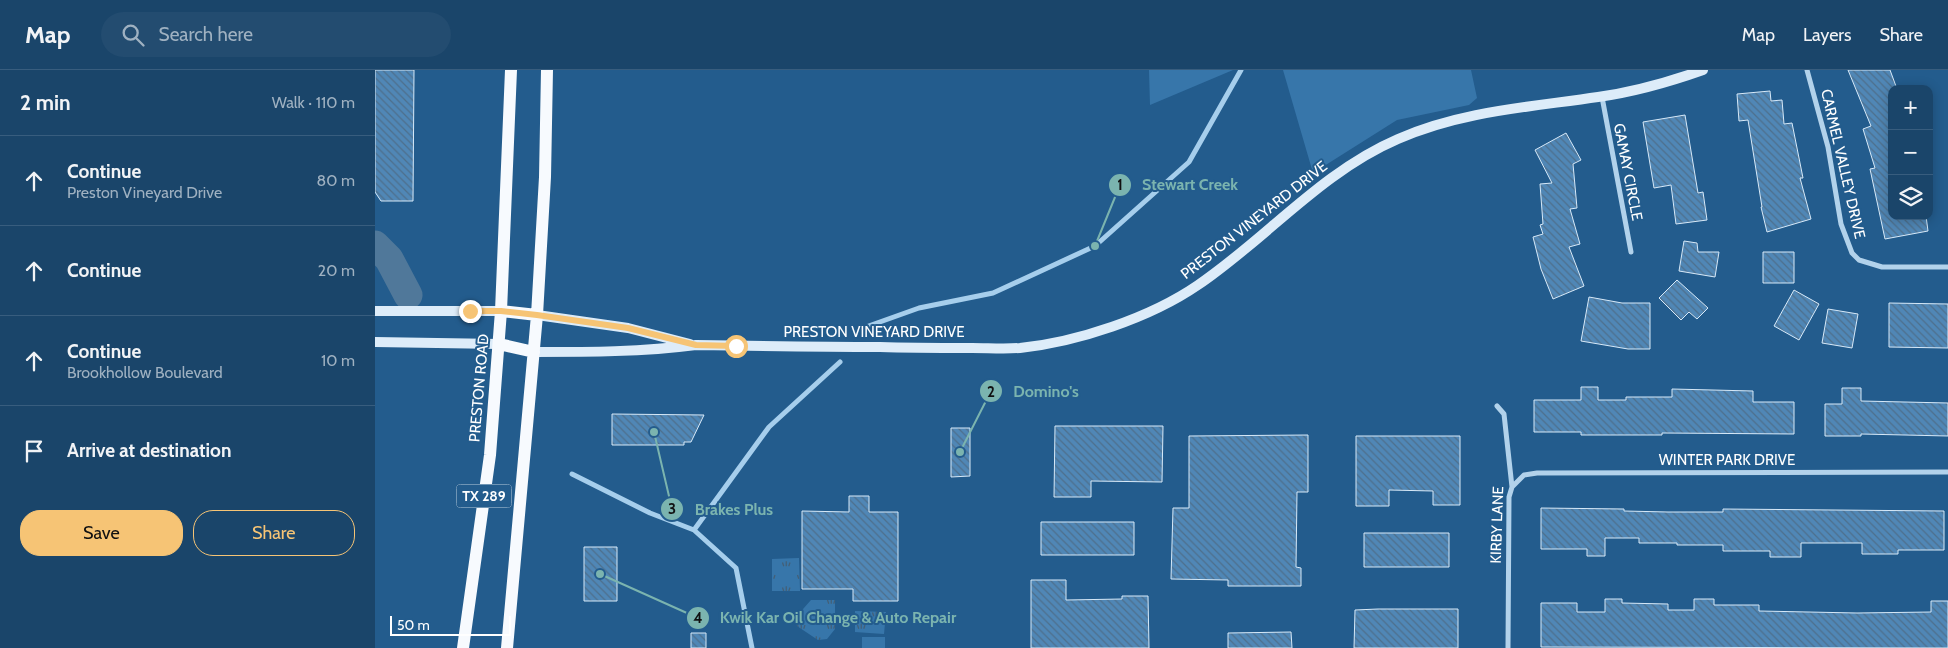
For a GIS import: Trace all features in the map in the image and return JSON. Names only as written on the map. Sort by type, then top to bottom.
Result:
[{"type":"main road","name":"PRESTON ROAD","points":[[463,648],[490,455],[501,311],[511,70]]},
{"type":"main road","name":"TX 289","points":[[507,648],[537,315],[545,177],[547,70]]},
{"type":"main road","points":[[501,311],[537,315]]},
{"type":"main road","points":[[499,344],[534,352]]},
{"type":"street","name":"PRESTON VINEYARD DRIVE","points":[[534,352],[606,353],[696,345],[1020,348],[1082,336],[1136,318],[1197,286],[1251,245],[1319,187],[1351,165],[1397,139],[1440,123],[1512,108],[1602,97],[1680,78],[1703,70]]},
{"type":"street","name":"CARMEL VALLEY DRIVE","points":[[1807,70],[1828,147],[1841,224],[1852,253],[1859,260],[1882,267],[1948,267]]},
{"type":"street","name":"GAMAY CIRCLE","points":[[1602,97],[1631,252]]},
{"type":"street","points":[[375,311],[501,311]]},
{"type":"street","name":"PRESTON VINEYARD DRIVE","points":[[537,315],[628,328],[696,345]]},
{"type":"street","points":[[375,342],[499,344]]},
{"type":"street","name":"KIRBY LANE","points":[[1497,406],[1504,414],[1512,486],[1509,497],[1508,648]]},
{"type":"street","name":"WINTER PARK DRIVE","points":[[1512,486],[1523,475],[1537,473],[1948,472]]},
{"type":"green space","points":[[1149,70],[1233,70],[1150,105]]},
{"type":"green space","points":[[1283,70],[1471,70],[1477,98],[1469,105],[1397,120],[1313,173]]},
{"type":"green space","points":[[799,558],[800,591],[772,591],[772,559]]},
{"type":"green space","points":[[811,600],[835,600],[835,629],[827,639],[818,640],[797,626],[796,617]]},
{"type":"green space","points":[[855,611],[886,612],[884,634],[855,632]]},
{"type":"green space","points":[[862,637],[885,637],[885,648],[862,648]]},
{"type":"building","points":[[375,70],[414,70],[413,201],[381,201],[375,192]]},
{"type":"building","points":[[1848,70],[1890,70],[1896,85],[1888,85],[1888,220],[1927,220],[1928,231],[1885,239],[1870,169],[1875,168],[1863,129],[1871,126]]},
{"type":"building","points":[[1770,91],[1771,101],[1782,100],[1784,124],[1792,123],[1803,178],[1800,178],[1811,219],[1767,232],[1761,207],[1748,120],[1739,121],[1737,94]]},
{"type":"building","points":[[1685,115],[1698,193],[1703,192],[1707,220],[1676,224],[1671,185],[1654,188],[1643,122]]},
{"type":"building","points":[[1566,133],[1581,160],[1573,164],[1577,208],[1570,209],[1580,244],[1569,247],[1584,286],[1553,299],[1541,269],[1533,237],[1543,234],[1540,225],[1543,224],[1540,184],[1552,183],[1535,150]]},
{"type":"building","points":[[1684,241],[1697,243],[1698,252],[1719,252],[1715,277],[1679,271]]},
{"type":"building","points":[[1763,252],[1794,252],[1794,283],[1763,283]]},
{"type":"building","points":[[1677,280],[1708,308],[1697,319],[1689,312],[1681,320],[1659,298]]},
{"type":"building","points":[[1794,290],[1819,304],[1799,340],[1774,326]]},
{"type":"building","points":[[1589,297],[1622,303],[1650,303],[1650,349],[1628,349],[1581,341]]},
{"type":"building","points":[[1889,303],[1948,304],[1948,348],[1889,347]]},
{"type":"building","points":[[1828,309],[1858,314],[1852,348],[1822,343]]},
{"type":"building","points":[[1581,387],[1598,387],[1598,400],[1626,400],[1626,397],[1672,397],[1672,389],[1753,391],[1753,402],[1794,402],[1794,434],[1662,433],[1662,435],[1581,435],[1581,432],[1534,432],[1534,400],[1581,400]]},
{"type":"building","points":[[1842,388],[1861,388],[1861,401],[1948,403],[1948,436],[1861,434],[1861,436],[1825,436],[1825,404],[1842,404]]},
{"type":"building","points":[[612,414],[704,415],[691,442],[684,442],[684,445],[612,445]]},
{"type":"building","points":[[1055,426],[1163,426],[1162,482],[1091,481],[1091,497],[1054,497]]},
{"type":"building","points":[[951,428],[970,428],[970,476],[951,477]]},
{"type":"building","points":[[1308,435],[1308,492],[1297,492],[1296,567],[1301,568],[1301,586],[1228,586],[1228,580],[1171,579],[1173,508],[1189,508],[1189,436]]},
{"type":"building","points":[[1356,436],[1460,436],[1460,505],[1433,505],[1433,491],[1389,490],[1389,506],[1356,506]]},
{"type":"building","points":[[849,496],[869,496],[869,512],[898,512],[898,601],[853,601],[853,589],[802,589],[802,511],[849,512]]},
{"type":"building","points":[[1541,508],[1624,509],[1624,511],[1668,512],[1723,512],[1723,509],[1944,511],[1944,550],[1898,550],[1898,554],[1862,554],[1862,543],[1801,543],[1801,557],[1770,557],[1770,551],[1723,551],[1723,545],[1639,543],[1639,538],[1605,538],[1605,556],[1587,556],[1587,549],[1541,549]]},
{"type":"building","points":[[1041,522],[1134,522],[1134,555],[1041,555]]},
{"type":"building","points":[[1364,533],[1449,533],[1449,567],[1364,567]]},
{"type":"building","points":[[584,547],[617,547],[617,601],[584,601]]},
{"type":"building","points":[[1031,580],[1066,580],[1066,600],[1122,599],[1122,596],[1148,596],[1149,648],[1031,648]]},
{"type":"building","points":[[1605,599],[1622,599],[1622,603],[1668,604],[1668,610],[1694,610],[1694,599],[1714,599],[1714,605],[1759,605],[1759,611],[1857,613],[1931,612],[1931,601],[1948,601],[1948,648],[1541,647],[1541,603],[1577,603],[1577,612],[1605,612]]},
{"type":"building","points":[[1458,609],[1458,648],[1354,648],[1355,610]]},
{"type":"building","points":[[1291,632],[1292,648],[1228,648],[1228,633]]},
{"type":"building","points":[[691,633],[706,633],[706,648],[691,648]]},
{"type":"waterway","points":[[863,328],[919,308],[993,293],[1095,246],[1189,162],[1241,70]]},
{"type":"waterway","points":[[375,245],[389,259],[408,295]]},
{"type":"waterway","points":[[694,530],[769,427],[840,362]]},
{"type":"waterway","points":[[572,474],[650,513],[694,530],[736,568],[752,648]]},
{"type":"place","name":"Stewart Creek","points":[[1095,246]]},
{"type":"place","name":"Brakes Plus","points":[[654,432]]},
{"type":"place","name":"Domino's","points":[[960,452]]},
{"type":"place","name":"Kwik Kar Oil Change & Auto Repair","points":[[600,574]]},
{"type":"route","points":[[470,311],[501,311],[537,315],[628,328],[696,345],[736,346]]}]
